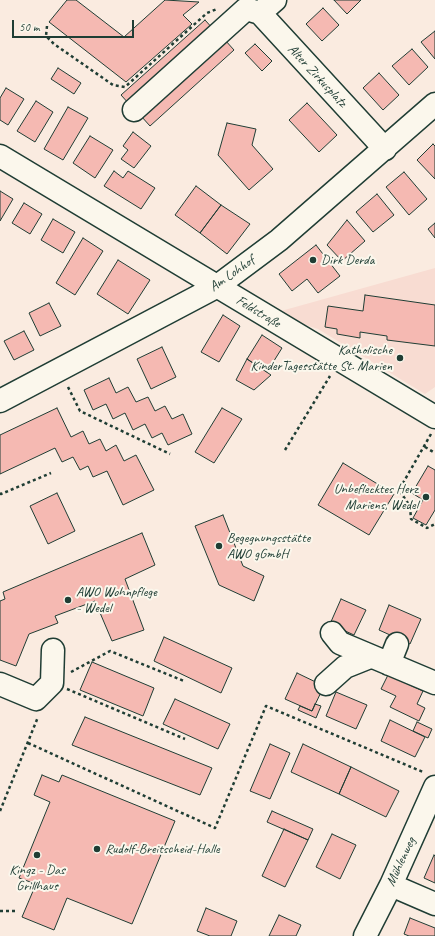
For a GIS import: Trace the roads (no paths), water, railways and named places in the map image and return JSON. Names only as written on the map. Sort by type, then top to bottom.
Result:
[{"type":"street","points":[[134,110],[260,7]]},
{"type":"street","name":"Alter Zirkusplatz","points":[[260,7],[385,149]]},
{"type":"street","name":"Am Lohhof","points":[[0,401],[216,287],[279,240],[385,149],[433,111]]},
{"type":"street","name":"Feldstraße","points":[[0,156],[216,287],[435,416]]},
{"type":"street","points":[[332,633],[340,643],[385,655],[435,683]]},
{"type":"street","points":[[0,684],[36,699],[52,683],[53,650]]},
{"type":"street","points":[[326,684],[345,667],[385,655]]},
{"type":"street","name":"Mühlenweg","points":[[365,936],[391,885],[432,780]]},
{"type":"street","points":[[391,885],[435,904]]},
{"type":"place","name":"Dirk Derda","points":[[313,260]]},
{"type":"place","name":"Katholische KinderTagesstätte St. Marien","points":[[400,358]]},
{"type":"place","name":"Unbeflecktes Herz Mariens, Wedel","points":[[426,497]]},
{"type":"place","name":"Begegnungsstätte AWO gGmbH","points":[[219,546]]},
{"type":"place","name":"AWO Wohnpflege - Wedel","points":[[68,600]]},
{"type":"place","name":"Rudolf-Breitscheid-Halle","points":[[97,849]]},
{"type":"place","name":"Kingz - Das Grillhaus","points":[[37,855]]}]
